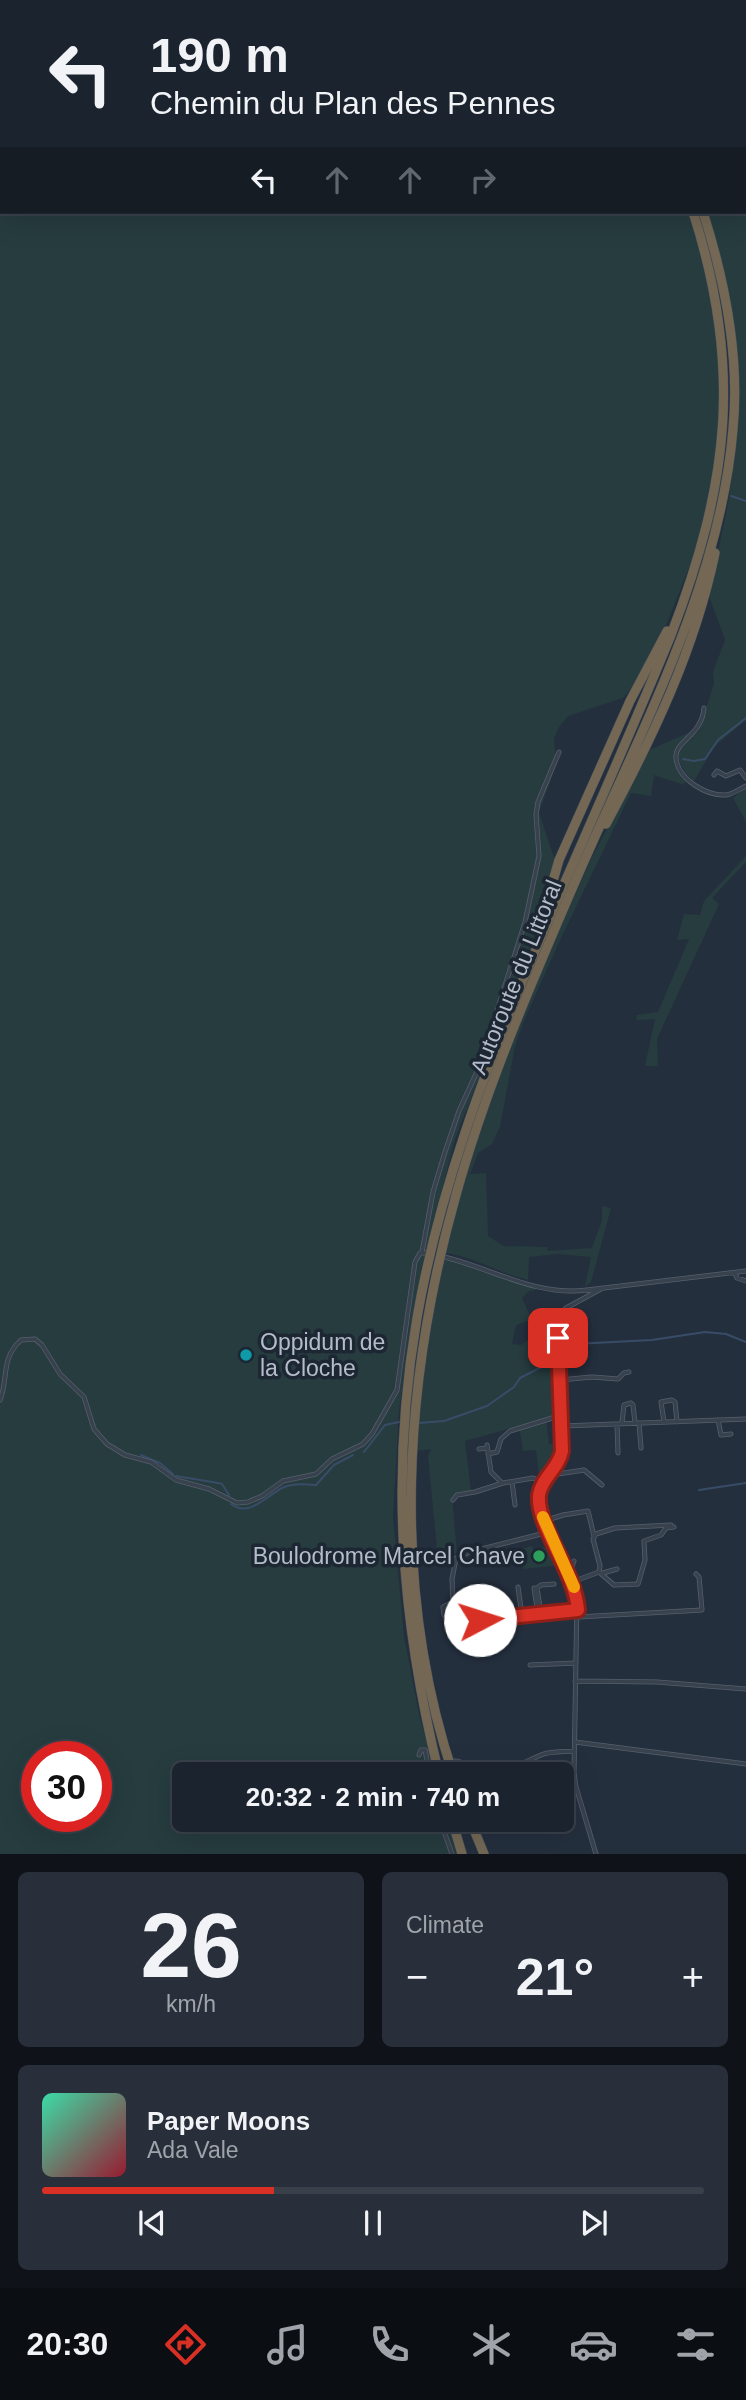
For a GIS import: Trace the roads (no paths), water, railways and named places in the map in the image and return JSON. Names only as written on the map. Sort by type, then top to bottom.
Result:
[{"type":"highway","name":"Autoroute du Littoral","points":[[431,1762],[407,1607],[401,1519],[405,1416],[417,1317],[431,1251],[467,1127],[497,1042],[656,671],[689,588],[704,539],[718,478],[724,379],[721,332],[714,290],[694,214]]},
{"type":"highway","name":"Autoroute du Littoral","points":[[449,1762],[429,1694],[415,1594],[411,1495],[418,1380],[427,1318],[457,1192],[489,1092],[551,939],[650,740],[700,618],[726,503],[734,428],[734,377],[729,322],[704,214]]},
{"type":"highway","points":[[497,1042],[541,925],[559,860],[633,693],[663,640],[704,539]]},
{"type":"highway","points":[[456,1832],[462,1854]]},
{"type":"highway","points":[[475,1832],[484,1854]]},
{"type":"street","points":[[704,708],[697,731],[678,748],[678,765],[695,785],[713,793],[728,795],[746,786]]},
{"type":"street","points":[[0,1400],[4,1385],[3,1373],[10,1353],[21,1340],[36,1339],[60,1374],[84,1397],[94,1429],[107,1444],[125,1455],[151,1462],[176,1480],[209,1489],[237,1503],[248,1503],[283,1481],[316,1474],[332,1459],[368,1440],[397,1390],[415,1262],[424,1252],[433,1192],[444,1152],[480,1065],[525,922],[539,856],[536,808],[559,752]]},
{"type":"street","points":[[715,775],[717,771],[726,776],[740,770],[746,778]]},
{"type":"street","points":[[444,1256],[528,1285],[575,1291],[599,1290]]},
{"type":"street","points":[[596,1854],[576,1787],[574,1742],[578,1610],[569,1573],[544,1521],[539,1500],[544,1482],[562,1455],[559,1316],[564,1309],[608,1286],[746,1271]]},
{"type":"street","points":[[735,1272],[737,1278],[746,1281]]},
{"type":"street","points":[[560,1380],[592,1377],[618,1379],[629,1372]]},
{"type":"street","points":[[664,1422],[661,1402],[672,1400],[675,1402],[677,1422]]},
{"type":"street","points":[[618,1453],[624,1405],[631,1403],[634,1405],[641,1448]]},
{"type":"street","points":[[480,1449],[497,1452],[501,1439],[513,1429],[562,1415]]},
{"type":"street","points":[[562,1426],[746,1419]]},
{"type":"street","points":[[718,1420],[722,1434],[731,1434]]},
{"type":"street","points":[[487,1449],[491,1473],[500,1479],[502,1484]]},
{"type":"street","points":[[551,1472],[558,1474],[584,1471],[602,1485]]},
{"type":"street","points":[[453,1500],[460,1494],[512,1482],[533,1478],[544,1482]]},
{"type":"street","points":[[512,1482],[515,1505]]},
{"type":"street","points":[[544,1521],[587,1511],[590,1514],[594,1536],[601,1573],[614,1585],[638,1584],[645,1560],[643,1542],[662,1535],[666,1528],[673,1526],[615,1528],[594,1536]]},
{"type":"street","points":[[454,1614],[444,1615],[443,1607],[453,1602],[452,1579],[456,1558],[549,1532]]},
{"type":"street","points":[[569,1573],[574,1561]]},
{"type":"street","points":[[572,1582],[617,1569]]},
{"type":"street","points":[[578,1617],[702,1610],[699,1577],[696,1574]]},
{"type":"street","points":[[539,1614],[537,1588],[554,1584]]},
{"type":"street","points":[[518,1587],[522,1616]]},
{"type":"street","points":[[534,1588],[539,1614]]},
{"type":"street","points":[[484,1620],[483,1595],[491,1593]]},
{"type":"street","points":[[474,1620],[578,1610]]},
{"type":"street","points":[[530,1665],[576,1663]]},
{"type":"street","points":[[575,1681],[657,1682],[746,1689]]},
{"type":"street","points":[[574,1742],[746,1764]]},
{"type":"street","points":[[419,1755],[421,1750],[425,1750],[429,1762]]},
{"type":"street","points":[[453,1761],[460,1761],[478,1771],[489,1772],[523,1764],[543,1754],[574,1751]]},
{"type":"street","points":[[444,1832],[452,1854]]},
{"type":"waterway","points":[[731,496],[746,501]]},
{"type":"waterway","points":[[683,759],[705,759],[718,740],[746,718]]},
{"type":"waterway","points":[[561,1356],[574,1344],[652,1340],[705,1332],[726,1334],[746,1342]]},
{"type":"waterway","points":[[419,1423],[444,1421],[487,1406],[514,1387],[520,1378],[557,1359]]},
{"type":"waterway","points":[[364,1452],[385,1425],[399,1422]]},
{"type":"waterway","points":[[141,1455],[160,1463],[173,1474]]},
{"type":"waterway","points":[[231,1504],[244,1509],[286,1486],[316,1485],[334,1465],[353,1455]]},
{"type":"waterway","points":[[176,1476],[222,1484],[229,1495]]},
{"type":"waterway","points":[[699,1490],[746,1483]]},
{"type":"place","name":"Oppidum de la Cloche","points":[[246,1355]]},
{"type":"place","name":"Boulodrome Marcel Chave","points":[[539,1556]]}]
